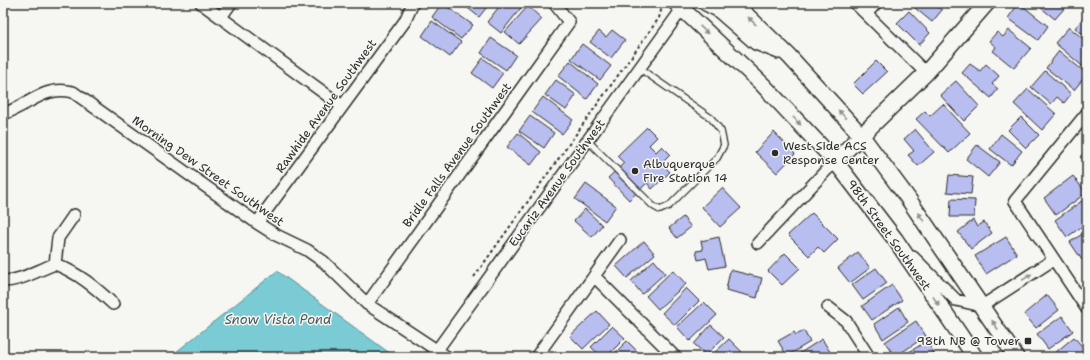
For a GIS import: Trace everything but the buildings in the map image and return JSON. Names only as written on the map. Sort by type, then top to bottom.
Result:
[{"type":"main road","points":[[680,5],[696,3]]},
{"type":"main road","points":[[706,3],[718,9],[756,42],[789,56]]},
{"type":"main road","points":[[734,3],[789,56],[862,136],[907,197],[1016,357]]},
{"type":"main road","points":[[835,161],[926,73],[987,3]]},
{"type":"main road","name":"98th Street Southwest","points":[[680,5],[762,84],[835,161],[895,240],[975,357]]},
{"type":"street","points":[[201,3],[342,106]]},
{"type":"street","points":[[221,17],[231,3]]},
{"type":"street","name":"Rawhide Avenue Southwest","points":[[257,223],[405,21],[413,3]]},
{"type":"street","name":"Bridle Falls Avenue Southwest","points":[[367,304],[569,22],[554,3]]},
{"type":"street","points":[[855,3],[926,73]]},
{"type":"street","points":[[866,14],[876,3]]},
{"type":"street","name":"Eucariz Avenue Southwest","points":[[435,353],[588,141],[639,68],[680,5]]},
{"type":"street","name":"Morning Dew Street Southwest","points":[[3,114],[25,105],[46,92],[62,89],[73,92],[257,223],[276,235],[307,250],[324,262],[367,304],[435,353],[447,357]]},
{"type":"street","points":[[1087,113],[1015,201],[1087,309]]},
{"type":"street","points":[[758,243],[835,161]]},
{"type":"street","points":[[55,264],[58,238],[74,215]]},
{"type":"street","points":[[536,357],[620,240]]},
{"type":"street","points":[[895,240],[956,300],[982,306],[1053,260]]},
{"type":"street","points":[[3,281],[10,281],[23,277],[55,264],[71,270],[82,277],[113,304]]},
{"type":"street","points":[[594,276],[675,357]]},
{"type":"street","points":[[828,307],[846,321],[869,357]]},
{"type":"lane","points":[[588,141],[652,206],[660,210],[669,206],[717,158],[724,145],[721,131],[711,118],[639,68]]},
{"type":"path","points":[[470,283],[659,18],[662,7],[660,3]]},
{"type":"water","name":"Snow Vista Pond","points":[[277,271],[395,357],[170,357]]},
{"type":"place","name":"West Side ACS Response Center","points":[[775,153]]},
{"type":"place","name":"Albuquerque Fire Station 14","points":[[635,171]]},
{"type":"place","name":"98th NB @ Tower","points":[[1028,341]]}]
